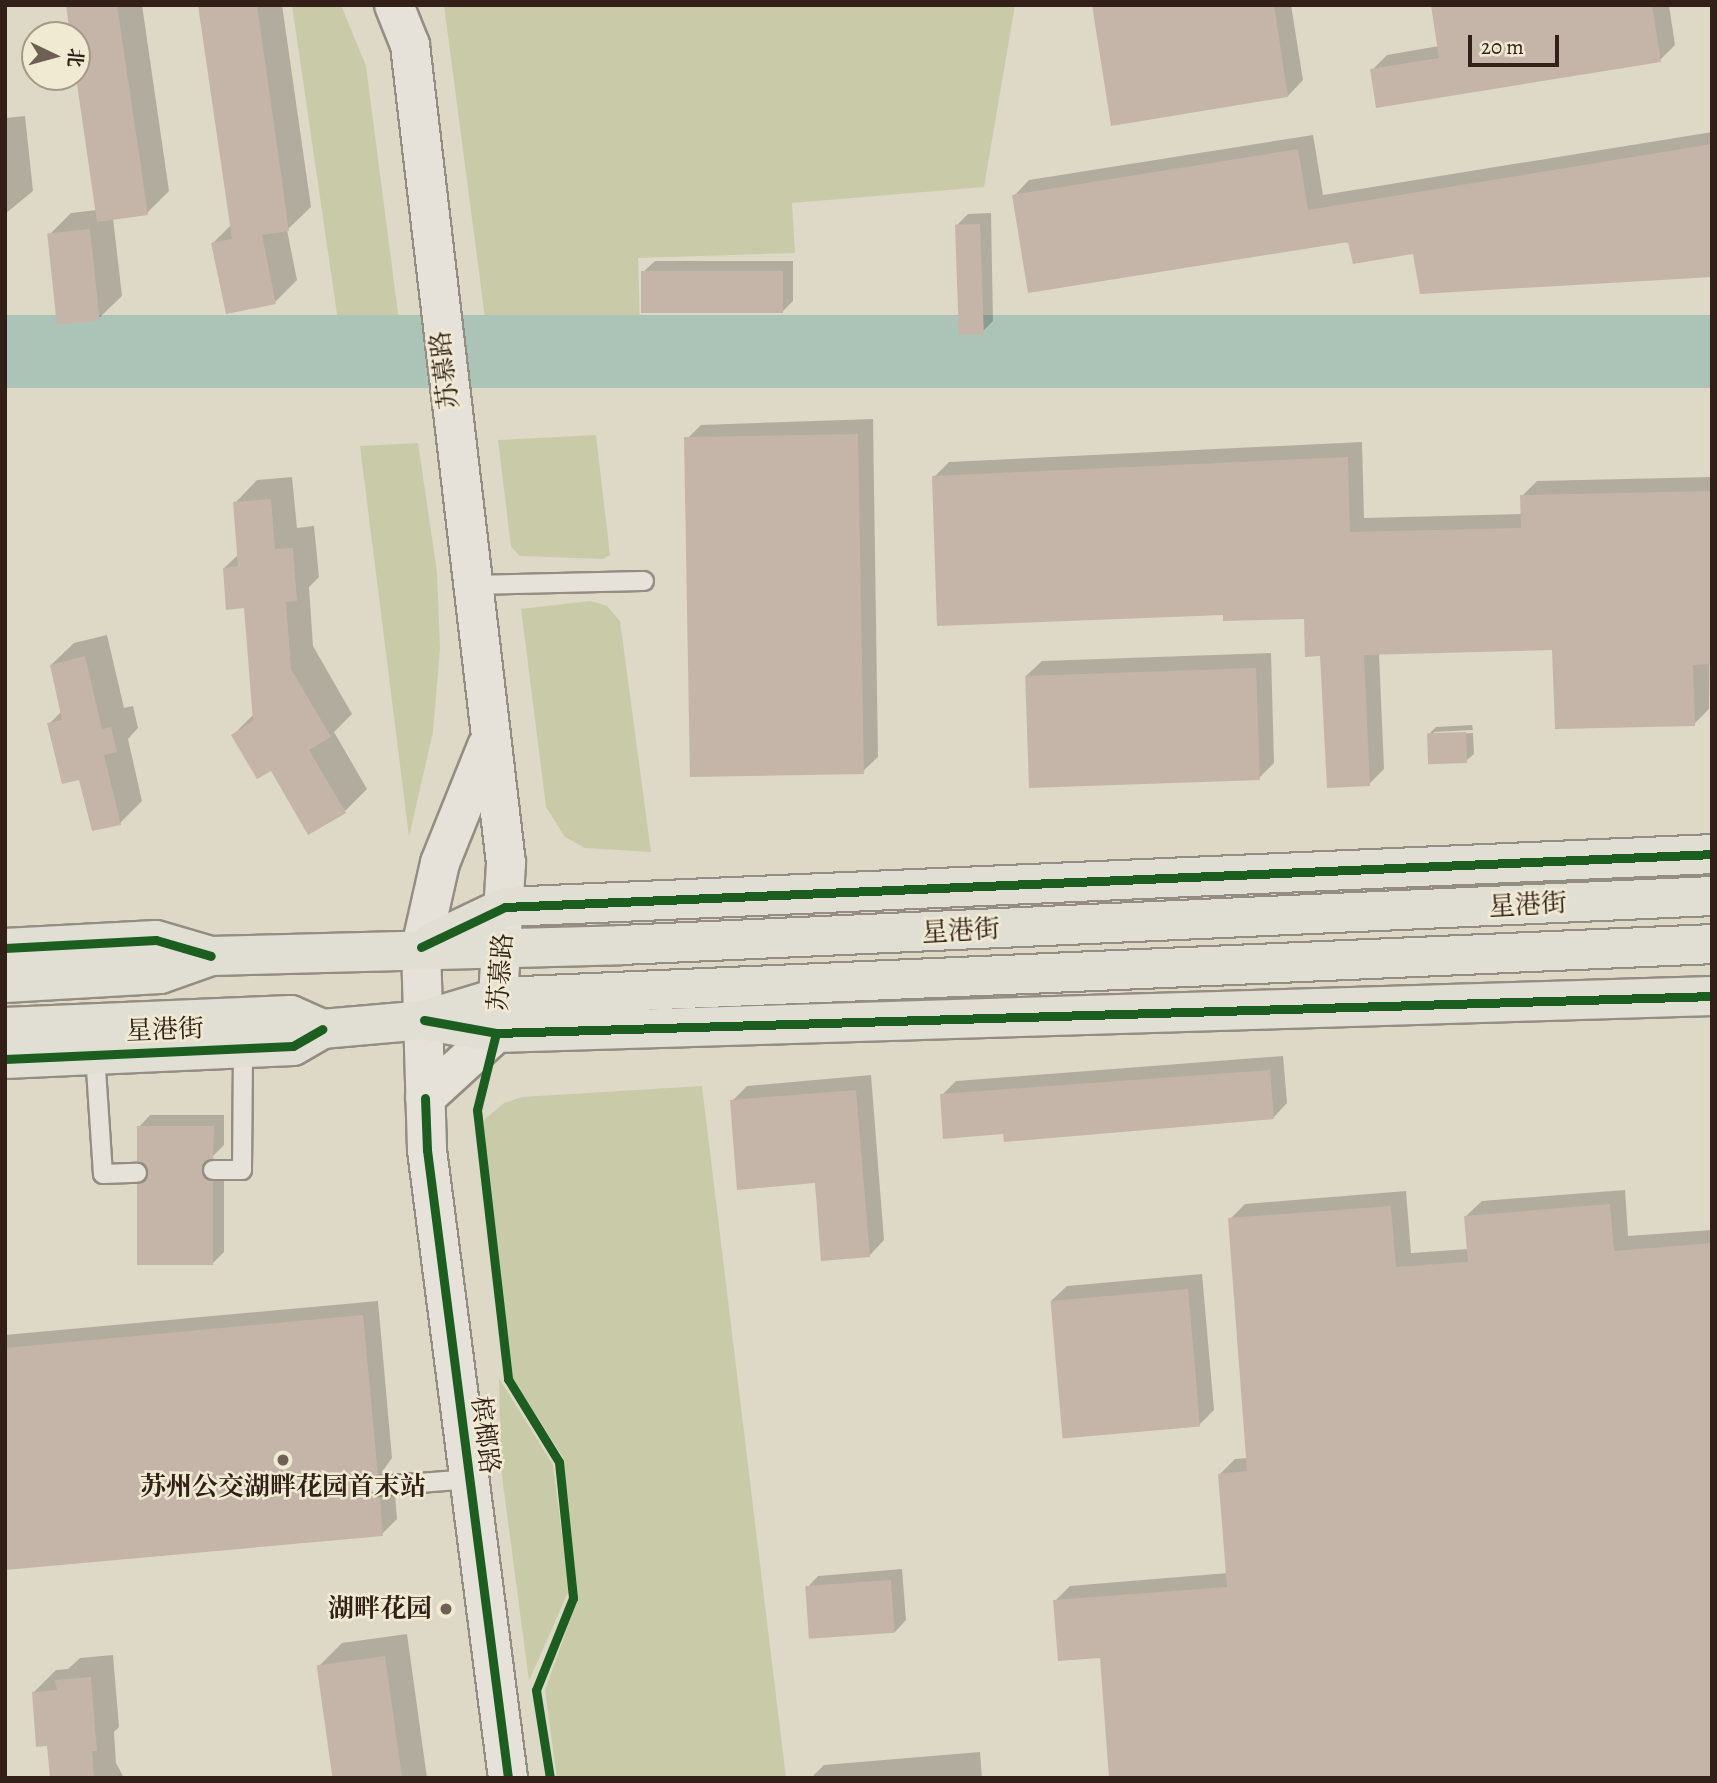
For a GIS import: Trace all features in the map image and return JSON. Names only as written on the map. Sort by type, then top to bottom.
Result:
[{"type":"main road","name":"苏慕路","points":[[394,5],[410,45],[443,353],[506,863],[504,947],[498,1015],[425,1098]]},
{"type":"main road","name":"苏慕路","points":[[425,1098],[421,947],[440,863],[490,737]]},
{"type":"main road","points":[[421,947],[505,907],[1712,854]]},
{"type":"main road","name":"星港街","points":[[5,982],[160,975],[211,956],[960,931],[1712,896]]},
{"type":"main road","name":"星港街","points":[[5,948],[156,940],[211,956]]},
{"type":"main road","name":"星港街","points":[[5,1059],[293,1046],[322,1029],[960,979],[1712,944]]},
{"type":"main road","points":[[498,1015],[1712,996]]},
{"type":"main road","name":"星港街","points":[[5,1027],[291,1015],[322,1029]]},
{"type":"main road","name":"槟榔路","points":[[425,1098],[469,1479],[508,1778]]},
{"type":"lane","points":[[471,585],[644,580]]},
{"type":"lane","points":[[213,1170],[242,1170],[243,1048]]},
{"type":"lane","points":[[96,1054],[103,1174],[137,1173]]},
{"type":"lane","points":[[379,1486],[469,1479]]},
{"type":"shaded area","points":[[292,5],[341,5],[366,66],[405,367],[345,369]]},
{"type":"shaded area","points":[[444,5],[1015,5],[984,187],[792,203],[795,253],[638,258],[641,358],[491,364]]},
{"type":"shaded area","points":[[5,315],[1712,315],[1712,388],[5,388]]},
{"type":"shaded area","points":[[596,435],[610,555],[603,559],[520,556],[511,547],[498,440]]},
{"type":"shaded area","points":[[418,443],[437,572],[440,649],[433,732],[409,837],[360,446]]},
{"type":"shaded area","points":[[590,601],[607,606],[620,621],[651,852],[585,848],[565,837],[546,807],[521,609]]},
{"type":"shaded area","points":[[702,1086],[786,1778],[557,1778],[545,1690],[578,1598],[563,1457],[510,1376],[487,1190],[484,1120],[504,1103],[522,1097]]},
{"type":"shaded area","points":[[499,1378],[553,1465],[569,1590],[529,1681],[501,1469]]},
{"type":"building","points":[[66,5],[117,5],[148,215],[97,222],[78,91],[91,91],[91,21],[68,21]]},
{"type":"building","points":[[198,5],[257,5],[289,231],[262,235],[276,304],[226,314],[211,243],[232,239]]},
{"type":"building","points":[[1092,5],[1274,5],[1288,97],[1111,126]]},
{"type":"building","points":[[1431,5],[1652,5],[1661,62],[1376,108],[1370,69],[1439,58]]},
{"type":"building","points":[[1712,144],[1712,277],[1420,294],[1413,254],[1353,264],[1348,242],[1028,293],[1012,195],[1298,149],[1308,210]]},
{"type":"building","points":[[980,224],[984,334],[959,335],[955,225]]},
{"type":"building","points":[[90,229],[100,320],[57,325],[47,233]]},
{"type":"building","points":[[641,271],[783,271],[783,313],[641,313]]},
{"type":"building","points":[[858,434],[864,774],[690,777],[684,437]]},
{"type":"building","points":[[1348,457],[1350,532],[1521,528],[1520,495],[1712,491],[1712,664],[1693,665],[1695,726],[1555,729],[1552,650],[1364,655],[1370,786],[1327,788],[1320,656],[1305,657],[1304,619],[1223,621],[1223,615],[937,626],[932,476]]},
{"type":"building","points":[[271,499],[275,549],[293,548],[297,601],[286,602],[291,669],[331,737],[309,750],[346,813],[308,835],[271,771],[257,779],[231,735],[253,721],[244,608],[226,610],[223,568],[238,566],[233,502]]},
{"type":"building","points":[[85,656],[102,729],[111,727],[117,752],[104,755],[121,825],[92,831],[79,780],[62,784],[47,723],[62,720],[50,665]]},
{"type":"building","points":[[1256,668],[1260,780],[1029,788],[1025,676]]},
{"type":"building","points":[[1466,732],[1467,763],[1428,764],[1427,733]]},
{"type":"building","points":[[1270,1070],[1274,1119],[1004,1142],[1003,1134],[943,1139],[940,1094]]},
{"type":"building","points":[[856,1090],[870,1257],[821,1261],[815,1183],[737,1190],[730,1100]]},
{"type":"building","points":[[137,1126],[214,1126],[213,1159],[202,1169],[213,1181],[213,1265],[137,1265],[137,1184],[148,1173],[137,1162]]},
{"type":"building","points":[[1610,1204],[1614,1251],[1712,1243],[1712,1778],[1109,1778],[1100,1658],[1058,1661],[1053,1600],[1227,1587],[1218,1474],[1247,1471],[1228,1218],[1391,1206],[1396,1267],[1468,1262],[1464,1216]]},
{"type":"building","points":[[1188,1289],[1200,1426],[1063,1439],[1051,1301]]},
{"type":"building","points":[[363,1315],[378,1475],[368,1488],[380,1497],[383,1536],[5,1570],[5,1348]]},
{"type":"building","points":[[891,1580],[895,1633],[809,1639],[805,1586]]},
{"type":"building","points":[[385,1656],[402,1778],[332,1778],[317,1666]]},
{"type":"building","points":[[91,1677],[97,1751],[92,1751],[94,1778],[50,1778],[47,1746],[36,1747],[32,1692],[57,1690],[55,1680]]},
{"type":"cycle path","points":[[421,947],[505,907],[1712,854]]},
{"type":"cycle path","points":[[5,948],[156,940],[211,956]]},
{"type":"cycle path","points":[[424,1020],[496,1033],[1712,996]]},
{"type":"cycle path","points":[[5,1059],[293,1046],[322,1029]]},
{"type":"cycle path","points":[[496,1033],[477,1110],[508,1379],[559,1462],[573,1598],[536,1690],[550,1778]]},
{"type":"cycle path","points":[[425,1098],[427,1150],[508,1778]]},
{"type":"place","name":"苏州公交湖畔花园首末站","points":[[283,1460]]},
{"type":"place","name":"湖畔花园","points":[[446,1609]]}]
